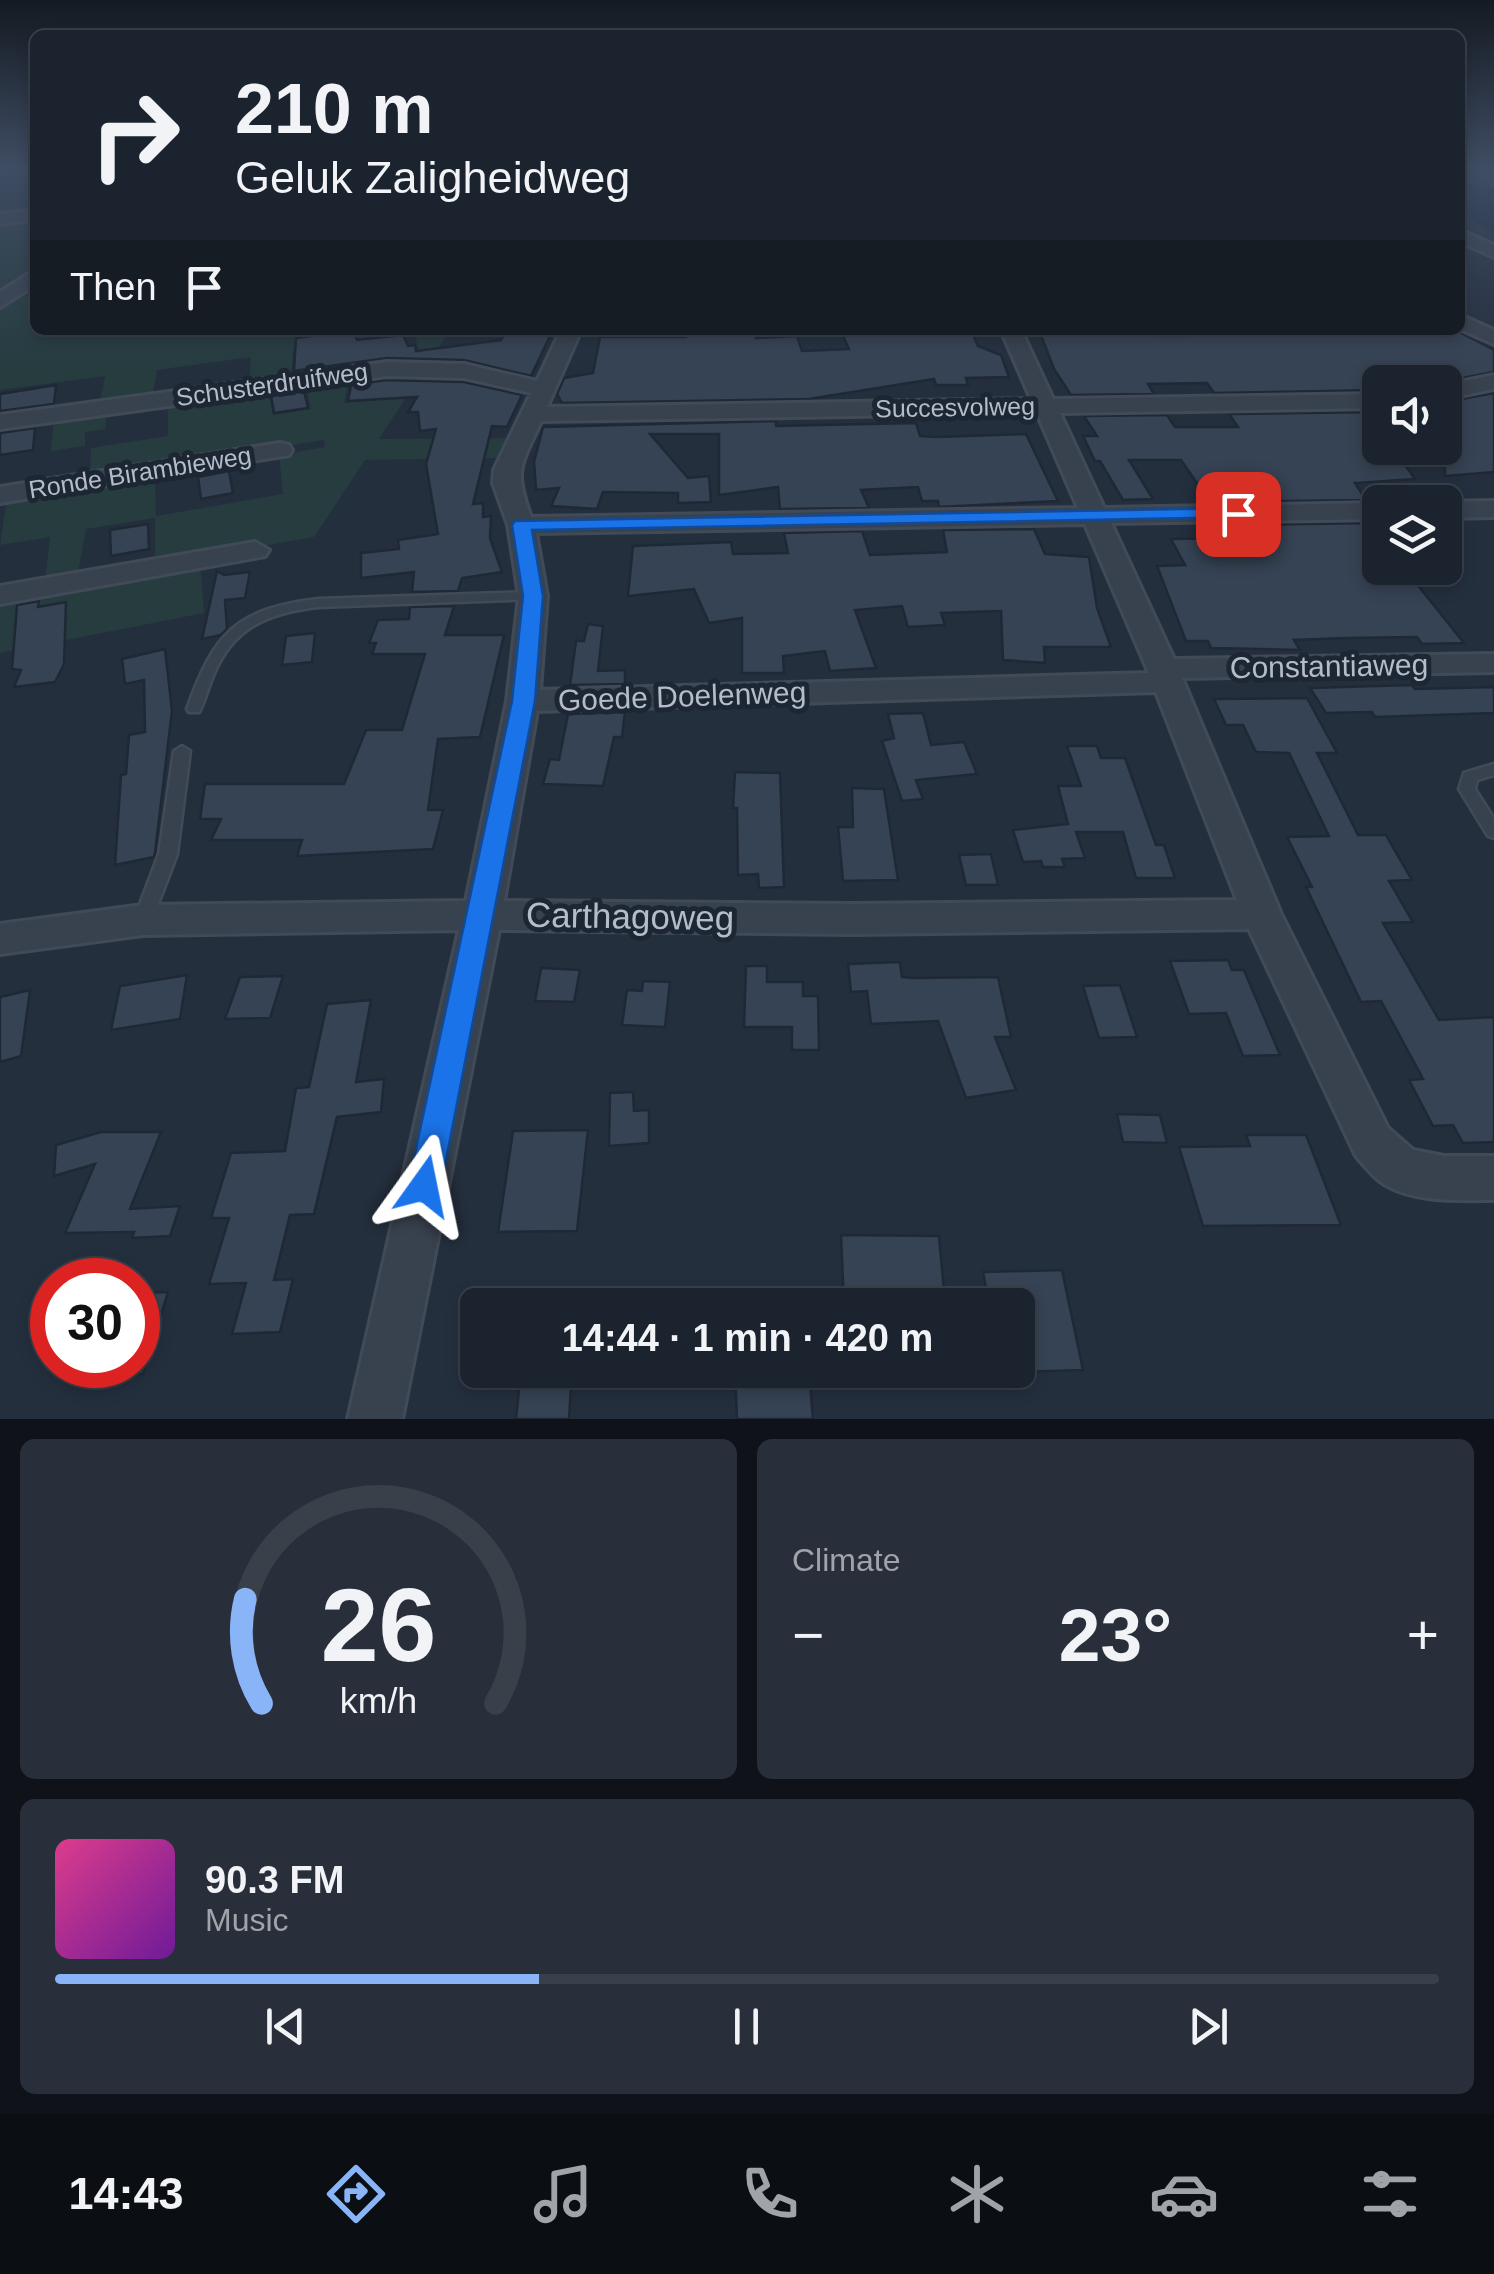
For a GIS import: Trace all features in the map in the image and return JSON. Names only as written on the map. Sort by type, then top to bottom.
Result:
[{"type":"street","points":[[1465,238],[1494,252]]},
{"type":"street","points":[[0,301],[30,280]]},
{"type":"street","points":[[1465,323],[1494,338]]},
{"type":"street","points":[[375,1419],[482,915],[523,701],[533,596],[521,525],[506,483],[507,470],[569,335]]},
{"type":"street","points":[[1013,335],[1166,676],[1262,914],[1372,1142],[1400,1170],[1444,1178],[1494,1178]]},
{"type":"street","name":"Schusterdruifweg","points":[[0,422],[387,369],[464,371],[537,402]]},
{"type":"street","points":[[1462,389],[1494,382]]},
{"type":"street","name":"Succesvolweg","points":[[537,402],[1044,406],[1362,401]]},
{"type":"street","name":"Ronde Birambieweg","points":[[0,495],[280,450]]},
{"type":"street","points":[[1462,510],[1494,510]]},
{"type":"street","points":[[521,525],[1362,511]]},
{"type":"street","points":[[0,594],[255,550]]},
{"type":"street","name":"Constantiaweg","points":[[841,691],[1494,663]]},
{"type":"street","name":"Goede Doelenweg","points":[[523,701],[841,691]]},
{"type":"street","name":"Carthagoweg","points":[[0,939],[143,920],[482,915],[852,918],[1262,914]]},
{"type":"lane","points":[[194,709],[204,672],[220,646],[266,612],[310,602],[533,596]]},
{"type":"lane","points":[[143,920],[168,854],[182,751]]},
{"type":"lane","points":[[1494,769],[1470,778],[1466,789],[1494,832]]},
{"type":"green space","points":[[0,233],[30,233],[30,335],[391,335],[293,351],[291,379],[249,385],[251,357],[157,370],[152,398],[100,404],[105,376],[0,390]]},
{"type":"green space","points":[[416,335],[447,335],[379,439],[511,438],[501,458],[365,460],[314,537],[155,565],[155,518],[86,529],[77,578],[45,583],[50,537],[0,545],[7,498],[155,475],[156,516],[283,494],[279,455],[325,447],[324,440],[90,476],[91,448],[168,436],[168,401],[267,387],[273,415],[311,409],[305,382],[350,376],[344,403],[389,399],[395,371],[406,369],[403,360],[419,357]]},
{"type":"green space","points":[[107,409],[105,429],[85,432],[85,446],[51,451],[54,417]]},
{"type":"green space","points":[[200,562],[204,613],[0,653],[0,598]]},
{"type":"building","points":[[356,335],[357,340],[403,335],[408,346],[415,345],[416,351],[501,340],[504,335],[551,335],[531,376],[464,360],[387,358],[294,371],[296,338]]},
{"type":"building","points":[[842,335],[973,335],[978,346],[1001,355],[1009,377],[966,378],[968,385],[936,385],[934,379],[809,399],[562,403],[557,394],[564,378],[593,373],[600,337],[797,336],[802,351],[849,349]]},
{"type":"building","points":[[1041,335],[1465,335],[1494,350],[1494,372],[1462,378],[1462,365],[1362,365],[1362,390],[1214,393],[1207,383],[1148,384],[1154,394],[1071,395],[1054,369]]},
{"type":"building","points":[[387,380],[464,382],[522,395],[507,427],[492,426],[473,504],[483,503],[483,517],[491,516],[490,538],[502,572],[462,578],[458,591],[412,592],[414,572],[361,578],[361,553],[399,549],[398,540],[438,534],[426,464],[436,429],[420,431],[418,412],[408,412],[417,397],[348,401],[351,385]]},
{"type":"building","points":[[56,385],[54,404],[0,411],[0,394]]},
{"type":"building","points":[[304,391],[308,408],[274,413],[271,396]]},
{"type":"building","points":[[1494,393],[1494,472],[1445,476],[1445,465],[1462,465],[1462,399]]},
{"type":"building","points":[[1362,412],[1362,465],[1405,465],[1415,479],[1355,483],[1362,500],[1210,502],[1181,460],[1129,460],[1153,499],[1123,500],[1100,461],[1095,461],[1083,436],[1097,436],[1084,416],[1167,415],[1175,427],[1238,427],[1229,414]]},
{"type":"building","points":[[776,421],[776,426],[916,423],[920,436],[937,437],[1026,434],[1058,501],[939,507],[938,501],[922,501],[918,487],[861,490],[869,508],[780,509],[778,487],[719,495],[719,434],[650,434],[688,478],[709,476],[711,502],[678,503],[678,493],[603,492],[597,509],[551,506],[559,488],[536,490],[534,462],[543,427]]},
{"type":"building","points":[[35,428],[33,450],[0,455],[0,433]]},
{"type":"building","points":[[229,471],[233,493],[201,499],[198,477]]},
{"type":"building","points":[[1362,523],[1362,585],[1418,585],[1464,643],[1422,644],[1417,637],[1294,640],[1300,650],[1211,648],[1208,641],[1186,641],[1157,566],[1185,565],[1171,539],[1233,537],[1225,525]]},
{"type":"building","points":[[148,524],[149,549],[111,556],[110,530]]},
{"type":"building","points":[[1034,529],[1045,554],[1089,557],[1097,608],[1111,647],[1044,647],[1045,663],[1003,660],[1001,611],[941,613],[945,625],[908,627],[902,606],[855,610],[876,668],[830,671],[825,651],[783,656],[784,673],[742,673],[742,618],[709,623],[694,589],[628,596],[633,546],[731,542],[733,554],[788,553],[784,533],[862,531],[870,555],[947,552],[943,530]]},
{"type":"building","points":[[217,571],[224,575],[250,572],[245,598],[225,600],[227,629],[221,635],[202,639]]},
{"type":"building","points":[[39,601],[38,607],[66,602],[64,664],[55,682],[14,687],[21,670],[12,669],[17,605]]},
{"type":"building","points":[[454,606],[445,635],[504,635],[480,737],[438,739],[428,810],[443,810],[433,849],[297,856],[302,840],[211,840],[221,819],[200,819],[205,784],[344,784],[366,730],[402,730],[425,654],[372,654],[376,643],[369,643],[378,620],[409,619],[410,607]]},
{"type":"building","points":[[588,624],[603,626],[598,671],[625,670],[625,684],[570,685],[576,641],[584,641]]},
{"type":"building","points":[[315,633],[312,662],[282,665],[286,636]]},
{"type":"building","points":[[165,649],[172,711],[155,853],[154,857],[115,865],[121,775],[126,774],[129,735],[145,732],[144,680],[125,684],[122,659]]},
{"type":"building","points":[[1412,685],[1415,689],[1494,687],[1494,713],[1375,717],[1372,712],[1326,713],[1310,688]]},
{"type":"building","points":[[1307,698],[1337,753],[1317,753],[1358,835],[1386,835],[1412,880],[1389,881],[1413,922],[1383,923],[1439,1020],[1494,1017],[1494,1142],[1463,1143],[1453,1125],[1433,1126],[1409,1080],[1423,1079],[1381,1001],[1361,1002],[1306,887],[1312,887],[1287,837],[1329,836],[1289,753],[1256,752],[1243,725],[1226,725],[1214,699]]},
{"type":"building","points":[[625,712],[622,737],[614,737],[603,786],[543,784],[550,759],[559,760],[568,714]]},
{"type":"building","points":[[923,713],[931,745],[964,742],[977,774],[916,780],[923,799],[902,801],[882,741],[894,738],[888,714]]},
{"type":"building","points":[[1067,746],[1097,746],[1101,758],[1125,758],[1156,845],[1164,845],[1175,878],[1136,878],[1123,832],[1076,832],[1085,858],[1062,859],[1065,867],[1043,867],[1041,861],[1023,862],[1013,830],[1068,824],[1058,786],[1081,786]]},
{"type":"building","points":[[735,772],[780,773],[784,887],[759,888],[758,874],[738,875],[737,808],[733,808]]},
{"type":"building","points":[[852,788],[884,789],[898,880],[843,881],[838,827],[853,827]]},
{"type":"building","points":[[991,854],[998,885],[966,885],[959,855]]},
{"type":"building","points":[[1228,960],[1232,970],[1244,970],[1280,1055],[1243,1056],[1226,1013],[1189,1014],[1170,961]]},
{"type":"building","points":[[900,962],[902,977],[998,977],[1011,1037],[995,1037],[1016,1090],[966,1098],[938,1021],[871,1024],[867,991],[851,992],[848,964]]},
{"type":"building","points":[[746,966],[767,966],[767,982],[803,982],[803,996],[818,996],[819,1050],[792,1050],[792,1027],[744,1027]]},
{"type":"building","points":[[541,968],[580,970],[574,1002],[535,1001]]},
{"type":"building","points":[[187,975],[180,1019],[111,1030],[120,986]]},
{"type":"building","points":[[283,976],[270,1018],[225,1019],[240,977]]},
{"type":"building","points":[[643,981],[670,982],[665,1027],[622,1025],[627,990],[642,991]]},
{"type":"building","points":[[1120,985],[1137,1037],[1099,1038],[1083,986]]},
{"type":"building","points":[[30,990],[21,1056],[0,1062],[0,997]]},
{"type":"building","points":[[371,1000],[356,1082],[384,1079],[381,1112],[337,1117],[314,1214],[290,1215],[274,1280],[293,1279],[280,1332],[232,1334],[246,1283],[209,1284],[229,1218],[211,1218],[231,1153],[285,1151],[296,1088],[309,1087],[327,1004]]},
{"type":"building","points":[[633,1092],[634,1111],[649,1110],[649,1143],[609,1146],[610,1093]]},
{"type":"building","points":[[1117,1114],[1160,1115],[1167,1143],[1123,1142]]},
{"type":"building","points":[[588,1130],[577,1231],[498,1232],[513,1131]]},
{"type":"building","points":[[101,1132],[161,1132],[130,1209],[180,1206],[170,1236],[132,1238],[134,1232],[65,1233],[95,1164],[54,1176],[56,1145]]},
{"type":"building","points":[[1246,1135],[1306,1135],[1341,1225],[1203,1226],[1179,1147],[1250,1146]]},
{"type":"building","points":[[841,1235],[939,1236],[944,1288],[843,1288]]},
{"type":"building","points":[[1062,1270],[1083,1370],[1035,1371],[1035,1288],[986,1288],[983,1272]]},
{"type":"building","points":[[160,1292],[168,1292],[160,1318]]},
{"type":"building","points":[[519,1388],[571,1388],[569,1419],[516,1419]]},
{"type":"building","points":[[736,1388],[810,1388],[813,1419],[737,1419]]},
{"type":"route","points":[[424,1186],[523,701],[533,596],[521,525],[1238,514]]}]
